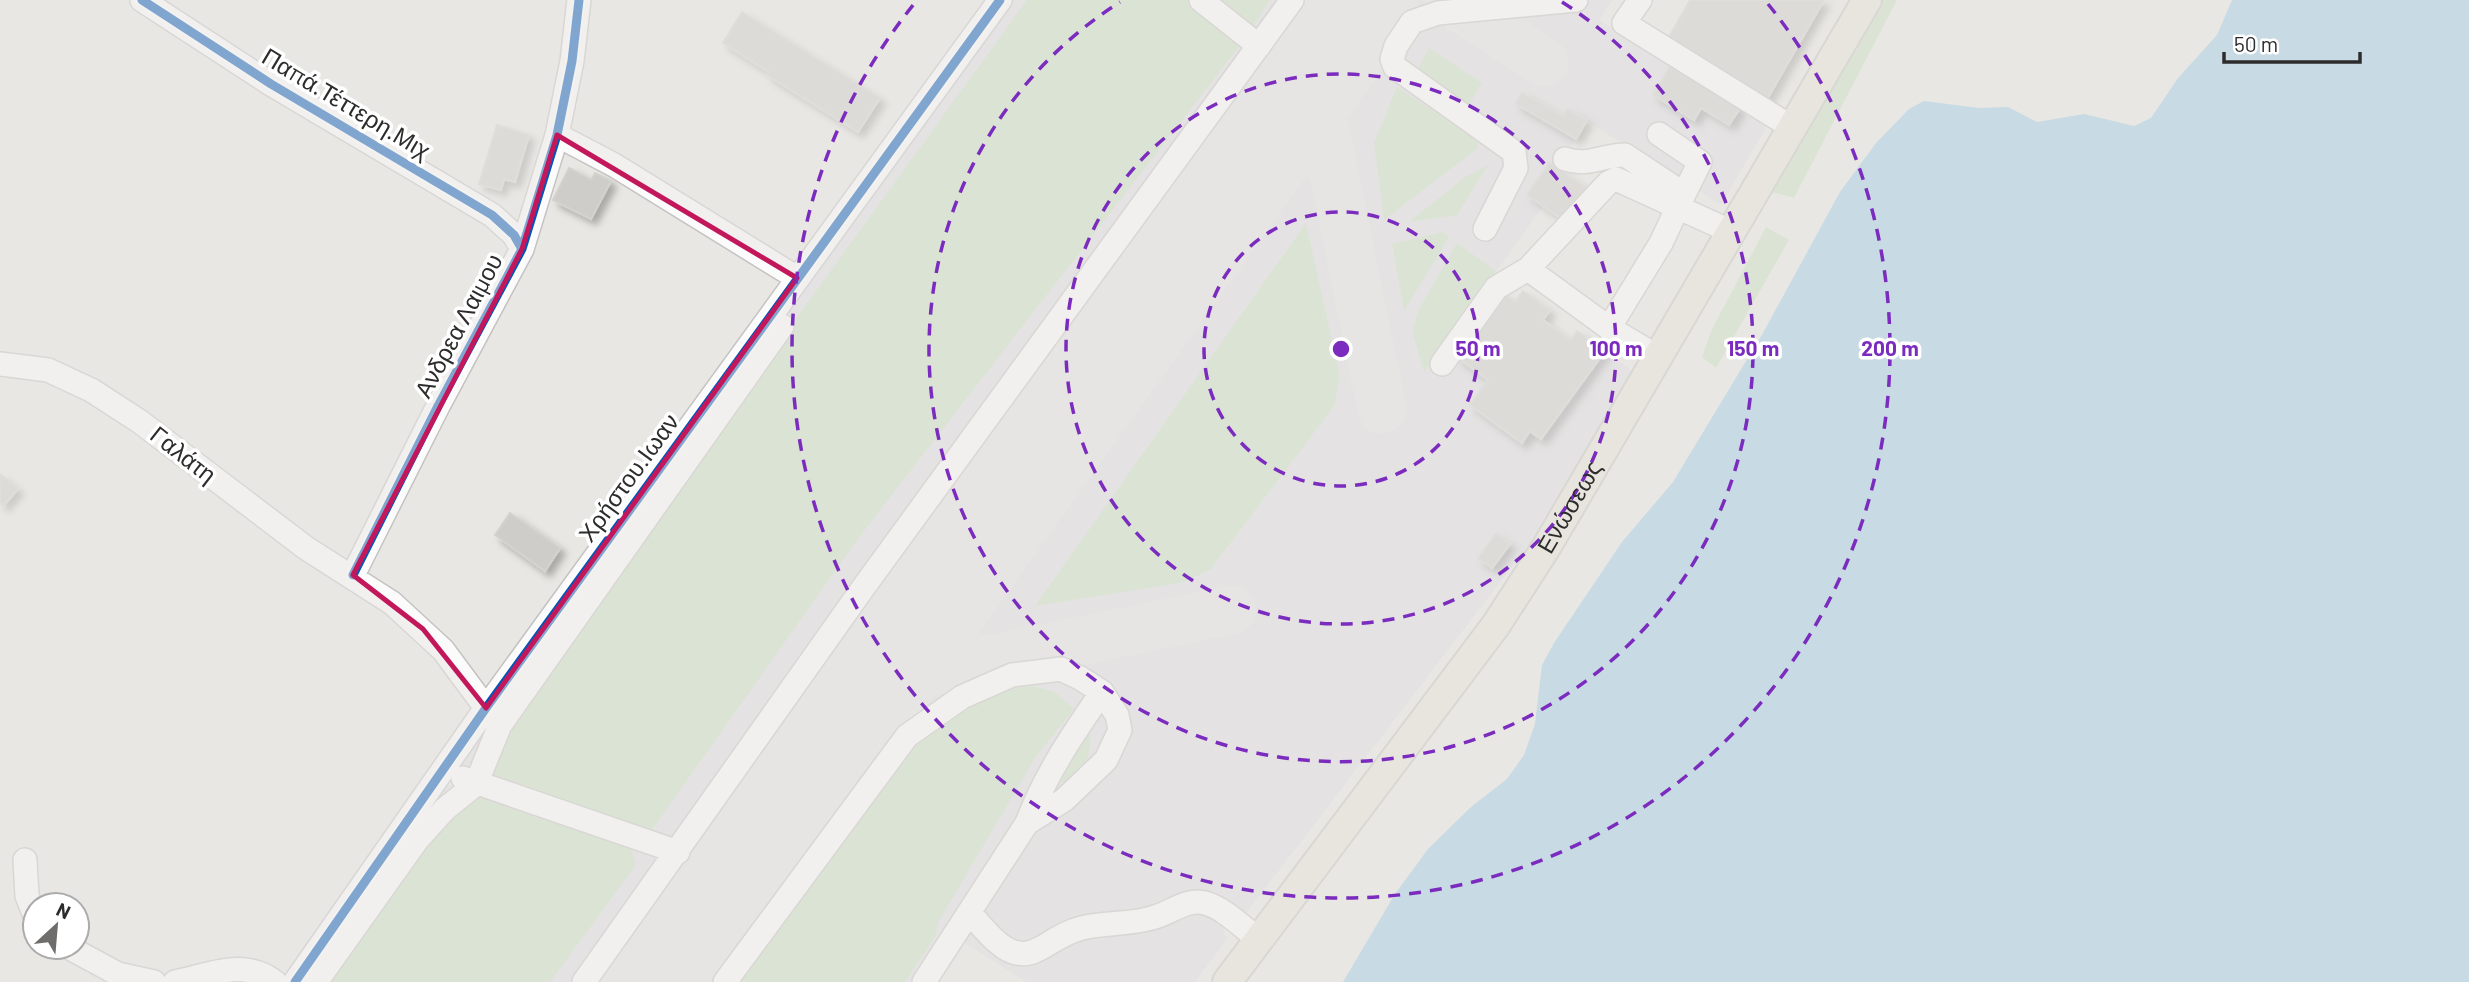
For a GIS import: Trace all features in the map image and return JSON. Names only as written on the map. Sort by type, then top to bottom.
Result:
[{"type":"main road","name":"Ενώσεως","points":[[1227,982],[1496,625],[1547,546],[1867,0]]},
{"type":"street","name":"Παπά.Τέττερη.Μιχ","points":[[142,0],[271,84],[492,215],[514,235],[522,248]]},
{"type":"street","name":"Ανδρεα Λαιμου","points":[[353,575],[522,248],[557,135],[572,61],[579,0]]},
{"type":"street","name":"Χρήστου.Ιωαν","points":[[295,982],[446,770],[486,708],[1000,0]]},
{"type":"street","points":[[316,982],[417,840],[445,809],[477,784],[500,725],[1013,0]]},
{"type":"street","points":[[1201,0],[1259,46]]},
{"type":"street","points":[[584,982],[863,588],[1292,0]]},
{"type":"street","points":[[1485,229],[1516,168],[1514,152],[1395,66],[1392,59],[1396,46],[1412,22],[1437,13],[1576,0]]},
{"type":"street","points":[[1640,0],[1624,23],[1793,128]]},
{"type":"street","points":[[1609,328],[1682,200],[1700,162],[1659,134]]},
{"type":"street","points":[[557,135],[614,165],[797,278]]},
{"type":"street","points":[[1565,159],[1585,164],[1614,155],[1625,155],[1682,200],[1732,232]]},
{"type":"street","points":[[1442,364],[1496,288],[1528,269],[1608,183],[1622,181],[1682,200]]},
{"type":"street","points":[[1528,269],[1609,328],[1658,357]]},
{"type":"street","name":"Γαλάτη","points":[[0,364],[48,370],[91,390],[139,421],[306,548],[353,575],[423,629],[443,650],[486,708]]},
{"type":"street","points":[[725,982],[906,736],[962,697],[1012,675],[1062,669],[1102,692],[1117,715],[1120,730],[1106,760],[1064,800],[1027,824]]},
{"type":"street","points":[[924,982],[1027,824],[1040,789],[1059,755],[1102,692]]},
{"type":"street","points":[[446,770],[477,784],[678,852]]},
{"type":"street","points":[[25,860],[27,891]]},
{"type":"street","points":[[970,914],[994,940],[1008,951],[1020,954],[1037,951],[1064,934],[1081,928],[1144,921],[1190,902],[1215,906],[1258,939]]},
{"type":"street","points":[[91,959],[118,974],[153,982]]},
{"type":"street","points":[[175,982],[237,968],[260,971],[275,982]]},
{"type":"highlighted area","points":[[557,135],[797,278],[486,708],[423,629],[353,575],[522,249]]},
{"type":"shaded area","points":[[1006,0],[1613,0],[1599,20],[1767,126],[1721,205],[1587,121],[1558,167],[1586,187],[1543,206],[1489,282],[1515,302],[1523,291],[1550,310],[1543,320],[1571,340],[1577,331],[1632,371],[1530,543],[1240,921],[1221,922],[1227,939],[1195,982],[1026,982],[961,940],[931,982],[307,982],[445,786],[455,785],[465,770],[462,762]]},
{"type":"green space","points":[[1027,0],[1188,0],[1241,44],[857,540],[649,834],[492,779],[489,763],[493,750],[716,429]]},
{"type":"green space","points":[[1214,0],[1270,0],[1251,29]]},
{"type":"green space","points":[[1878,0],[1897,0],[1794,198],[1771,192]]},
{"type":"green space","points":[[1429,48],[1482,83],[1468,106],[1418,69]]},
{"type":"green space","points":[[1397,87],[1477,140],[1478,148],[1384,220],[1374,143]]},
{"type":"green space","points":[[1488,165],[1457,215],[1409,222],[1465,177]]},
{"type":"green space","points":[[1306,223],[1340,377],[1334,406],[1210,570],[1180,583],[1035,606]]},
{"type":"green space","points":[[1766,227],[1789,240],[1716,368],[1702,357],[1712,329]]},
{"type":"green space","points":[[1442,232],[1449,237],[1404,311],[1392,244]]},
{"type":"green space","points":[[1457,243],[1496,271],[1424,372],[1412,330],[1419,309]]},
{"type":"green space","points":[[1014,681],[1055,692],[1074,709],[1035,758],[939,921],[935,937],[905,982],[740,982],[933,723],[969,703],[1007,691]]},
{"type":"green space","points":[[1088,725],[1089,754],[1075,780],[1059,783],[1040,795]]},
{"type":"green space","points":[[479,793],[631,848],[636,865],[550,982],[322,982],[422,843]]},
{"type":"water","points":[[2232,0],[2469,0],[2469,982],[1343,982],[1395,894],[1428,849],[1471,807],[1507,779],[1524,755],[1535,724],[1542,665],[1554,643],[1622,542],[1673,482],[1763,333],[1840,192],[1876,143],[1909,109],[1924,101],[1979,108],[2008,107],[2037,122],[2084,114],[2134,126],[2151,118],[2178,78],[2217,35]]},
{"type":"building","points":[[1690,0],[1824,0],[1766,101],[1665,44]]},
{"type":"building","points":[[742,12],[880,98],[858,132],[767,75],[769,72],[723,43]]},
{"type":"building","points":[[1671,65],[1740,108],[1729,125],[1701,108],[1694,120],[1653,95]]},
{"type":"building","points":[[1522,93],[1563,116],[1567,109],[1587,120],[1576,139],[1516,104]]},
{"type":"building","points":[[497,125],[529,135],[515,182],[504,179],[501,190],[479,184]]},
{"type":"building","points":[[1549,163],[1586,187],[1564,220],[1527,195]]},
{"type":"building","points":[[569,168],[591,180],[595,173],[611,181],[591,219],[553,200]]},
{"type":"building","points":[[1523,291],[1550,310],[1543,320],[1571,340],[1577,331],[1605,351],[1541,439],[1530,431],[1522,443],[1470,405],[1488,380],[1457,357],[1503,293],[1515,302]]},
{"type":"building","points":[[0,474],[18,489],[3,506],[0,503]]},
{"type":"building","points":[[510,513],[560,548],[545,571],[495,535]]},
{"type":"building","points":[[1496,534],[1510,544],[1492,568],[1478,558]]},
{"type":"taxiway","points":[[1448,0],[1544,62]]},
{"type":"taxiway","points":[[1331,35],[1318,76],[1321,110],[1382,409]]},
{"type":"taxiway","points":[[1261,133],[1284,130],[1303,132],[1318,144],[1330,165]]},
{"type":"taxiway","points":[[930,596],[921,625],[926,646],[933,654],[944,659],[974,663]]},
{"type":"taxiway","points":[[859,695],[903,677],[1232,610]]},
{"type":"runway","points":[[653,982],[1356,0]]},
{"type":"cycle path","points":[[142,0],[271,84],[492,215],[514,235],[522,249]]},
{"type":"cycle path","points":[[353,575],[438,406],[522,249],[557,135],[572,61],[579,0]]},
{"type":"cycle path","points":[[295,982],[486,708],[1000,0]]}]
